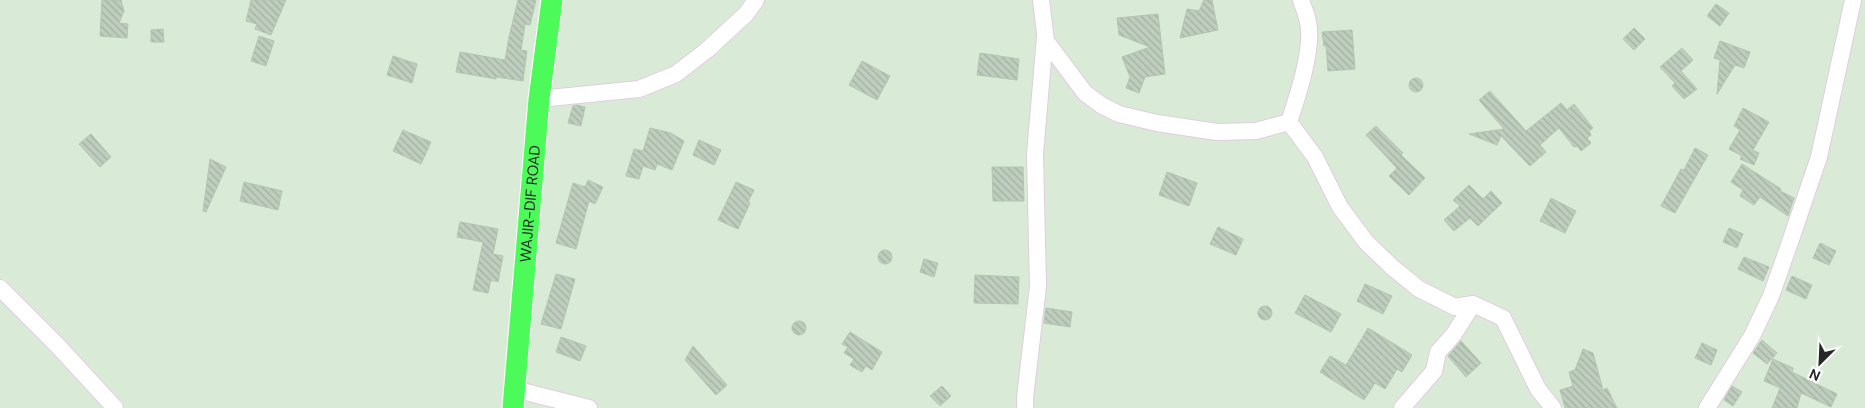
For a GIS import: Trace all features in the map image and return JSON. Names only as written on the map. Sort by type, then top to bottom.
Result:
[{"type":"main road","name":"WAJIR-DIF ROAD","points":[[514,398],[549,1]]},
{"type":"street","points":[[539,99],[639,89],[676,74],[707,50],[746,14],[756,0]]},
{"type":"street","points":[[1041,0],[1046,41],[1060,62],[1085,93],[1101,105],[1119,114],[1157,123],[1217,132],[1256,131],[1289,122]]},
{"type":"street","points":[[1289,122],[1300,91],[1308,54],[1309,24],[1301,0]]},
{"type":"street","points":[[1707,408],[1752,336],[1771,296],[1818,157],[1853,0]]},
{"type":"street","points":[[1025,408],[1038,286],[1035,154],[1046,37]]},
{"type":"street","points":[[1289,122],[1315,158],[1340,207],[1366,242],[1419,289],[1454,307],[1472,304],[1503,318],[1538,389],[1553,408]]},
{"type":"street","points":[[0,288],[58,346],[115,408]]},
{"type":"street","points":[[1402,408],[1434,371],[1438,352],[1454,334],[1472,304]]},
{"type":"street","points":[[514,398],[589,408]]},
{"type":"building","points":[[102,0],[121,0],[124,11],[119,23],[128,24],[127,38],[100,36]]},
{"type":"building","points":[[251,0],[286,0],[271,35],[255,29],[257,24],[246,21]]},
{"type":"building","points":[[518,0],[536,0],[530,25],[525,24],[521,50],[527,51],[523,81],[496,77],[496,79],[456,72],[460,52],[505,60]]},
{"type":"building","points":[[1204,0],[1212,0],[1218,30],[1180,38],[1187,9],[1199,11]]},
{"type":"building","points":[[1716,4],[1729,13],[1720,26],[1707,16]]},
{"type":"building","points":[[1158,14],[1165,74],[1145,77],[1139,93],[1126,88],[1130,77],[1122,57],[1150,47],[1119,35],[1117,18]]},
{"type":"building","points":[[1634,28],[1645,39],[1634,50],[1623,39]]},
{"type":"building","points":[[163,29],[164,42],[151,42],[151,30]]},
{"type":"building","points":[[1352,30],[1355,69],[1328,71],[1326,46],[1324,46],[1322,32]]},
{"type":"building","points":[[259,36],[274,41],[266,66],[251,61]]},
{"type":"building","points":[[1720,41],[1750,52],[1744,68],[1735,65],[1717,94],[1720,60],[1714,58]]},
{"type":"building","points":[[1682,48],[1693,60],[1681,71],[1697,89],[1684,99],[1672,86],[1675,83],[1660,67]]},
{"type":"building","points":[[980,53],[1019,59],[1017,80],[977,75]]},
{"type":"building","points":[[393,56],[417,64],[412,83],[387,75]]},
{"type":"building","points":[[862,61],[890,76],[877,100],[849,85]]},
{"type":"building","points":[[1416,78],[1421,80],[1423,85],[1421,90],[1416,92],[1411,90],[1409,85],[1411,80]]},
{"type":"building","points":[[1490,91],[1526,131],[1561,103],[1567,110],[1574,104],[1593,128],[1589,131],[1591,135],[1587,138],[1591,143],[1581,151],[1577,146],[1574,147],[1559,128],[1540,145],[1546,152],[1530,166],[1501,136],[1497,145],[1469,134],[1504,129],[1479,100]]},
{"type":"building","points":[[573,106],[585,107],[581,126],[568,123]]},
{"type":"building","points":[[1743,108],[1769,122],[1753,150],[1759,153],[1754,165],[1740,159],[1742,156],[1729,149],[1740,130],[1734,126]]},
{"type":"building","points":[[1376,126],[1403,153],[1401,155],[1425,178],[1409,195],[1389,176],[1397,168],[1366,135]]},
{"type":"building","points":[[650,128],[671,133],[684,141],[672,170],[657,164],[655,170],[643,166],[639,179],[626,176],[634,149],[643,151]]},
{"type":"building","points":[[403,130],[431,142],[421,164],[393,151]]},
{"type":"building","points":[[91,134],[111,157],[100,167],[79,144]]},
{"type":"building","points":[[699,140],[721,150],[714,165],[693,155]]},
{"type":"building","points":[[1695,148],[1708,155],[1675,213],[1661,206],[1681,169],[1684,170]]},
{"type":"building","points":[[210,159],[226,167],[206,212],[203,211]]},
{"type":"building","points":[[1742,164],[1781,189],[1780,191],[1794,198],[1788,216],[1760,197],[1754,205],[1740,196],[1743,190],[1731,182]]},
{"type":"building","points":[[992,167],[1023,167],[1024,201],[993,201]]},
{"type":"building","points":[[1167,172],[1197,183],[1189,206],[1159,195]]},
{"type":"building","points":[[588,180],[603,187],[595,204],[589,201],[576,249],[556,243],[573,183],[585,187]]},
{"type":"building","points":[[244,182],[282,191],[278,210],[240,201]]},
{"type":"building","points":[[736,182],[754,190],[738,229],[718,220]]},
{"type":"building","points":[[1469,185],[1483,199],[1491,191],[1502,203],[1478,226],[1470,218],[1454,231],[1444,220],[1460,206],[1453,200]]},
{"type":"building","points":[[1551,198],[1576,211],[1565,233],[1540,221]]},
{"type":"building","points":[[460,222],[498,229],[493,254],[503,256],[498,282],[491,280],[488,293],[473,290],[483,242],[457,237]]},
{"type":"building","points":[[1218,227],[1243,239],[1236,255],[1210,244]]},
{"type":"building","points":[[1729,228],[1743,234],[1737,248],[1723,242]]},
{"type":"building","points":[[1820,243],[1836,251],[1829,265],[1813,258]]},
{"type":"building","points":[[885,250],[890,252],[892,257],[890,262],[885,264],[880,262],[878,257],[880,252]]},
{"type":"building","points":[[1744,257],[1769,267],[1763,281],[1738,269]]},
{"type":"building","points":[[924,259],[938,263],[934,277],[920,272]]},
{"type":"building","points":[[556,274],[575,279],[561,329],[541,324]]},
{"type":"building","points":[[975,275],[1019,277],[1018,304],[974,303]]},
{"type":"building","points":[[1792,276],[1812,285],[1806,299],[1786,290]]},
{"type":"building","points":[[1365,284],[1392,296],[1383,314],[1357,301]]},
{"type":"building","points":[[1305,295],[1341,314],[1331,332],[1295,313]]},
{"type":"building","points":[[1265,306],[1270,308],[1272,313],[1270,318],[1265,320],[1260,318],[1258,313],[1260,308]]},
{"type":"building","points":[[1046,308],[1072,312],[1070,327],[1044,323]]},
{"type":"building","points":[[799,321],[804,323],[806,328],[804,333],[799,335],[794,333],[792,328],[794,323]]},
{"type":"building","points":[[1368,328],[1412,355],[1402,372],[1397,369],[1385,389],[1375,383],[1364,400],[1320,372],[1330,356],[1346,365]]},
{"type":"building","points":[[850,332],[882,352],[872,370],[866,366],[862,372],[850,365],[854,359],[844,353],[848,347],[842,344]]},
{"type":"building","points":[[561,337],[586,346],[580,361],[556,352]]},
{"type":"building","points":[[1762,340],[1777,353],[1767,364],[1753,353]]},
{"type":"building","points":[[1461,341],[1481,363],[1466,377],[1448,356]]},
{"type":"building","points":[[1702,343],[1717,350],[1711,365],[1695,358]]},
{"type":"building","points":[[693,346],[727,385],[716,395],[685,360]]},
{"type":"building","points":[[1583,349],[1593,353],[1603,390],[1607,388],[1617,408],[1565,408],[1560,390],[1573,386],[1569,372],[1575,370]]},
{"type":"building","points":[[1773,359],[1793,368],[1792,372],[1837,394],[1831,407],[1801,393],[1797,408],[1772,408],[1780,388],[1764,381]]},
{"type":"building","points":[[942,386],[951,396],[940,406],[930,396]]},
{"type":"building","points":[[1732,386],[1742,392],[1733,406],[1724,400]]}]
